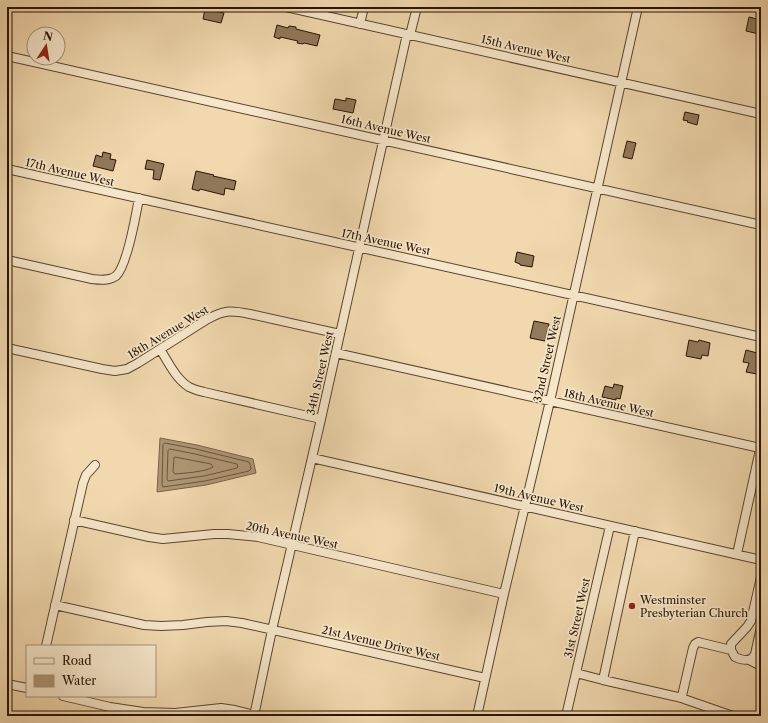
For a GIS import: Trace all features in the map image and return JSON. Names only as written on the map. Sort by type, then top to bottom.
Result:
[{"type":"street","name":"15th Avenue West","points":[[286,7],[761,114]]},
{"type":"street","points":[[360,24],[364,7]]},
{"type":"street","name":"34th Street West","points":[[255,716],[272,630],[359,247],[408,34],[417,7]]},
{"type":"street","name":"32nd Street West","points":[[477,716],[504,594],[550,401],[638,7]]},
{"type":"street","name":"16th Avenue West","points":[[7,56],[761,225]]},
{"type":"street","name":"17th Avenue West","points":[[7,169],[761,337]]},
{"type":"street","points":[[7,260],[92,279],[103,280],[113,278],[120,272],[126,258],[139,198]]},
{"type":"street","name":"18th Avenue West","points":[[7,348],[115,371],[127,369],[138,364],[206,320],[218,314],[228,312],[250,314],[340,334]]},
{"type":"street","points":[[160,349],[176,375],[191,388],[321,419]]},
{"type":"street","name":"18th Avenue West","points":[[336,353],[761,447]]},
{"type":"street","points":[[737,554],[761,447]]},
{"type":"street","name":"19th Avenue West","points":[[312,458],[761,560]]},
{"type":"street","points":[[46,645],[83,482],[86,475],[95,465]]},
{"type":"street","name":"20th Avenue West","points":[[74,520],[162,539],[214,534],[258,537],[504,594]]},
{"type":"street","name":"31st Street West","points":[[566,716],[610,526]]},
{"type":"street","points":[[603,680],[635,531]]},
{"type":"street","points":[[761,577],[752,618],[747,627],[730,647],[735,657],[749,660],[761,666]]},
{"type":"street","name":"21st Avenue Drive West","points":[[55,605],[144,625],[183,625],[226,621],[242,623],[485,678]]},
{"type":"street","points":[[749,660],[754,658],[761,627]]},
{"type":"street","points":[[682,698],[694,648],[698,642],[731,650]]},
{"type":"street","points":[[576,673],[682,698],[733,716]]},
{"type":"street","points":[[7,684],[26,688]]},
{"type":"street","points":[[67,697],[132,711],[176,713],[221,708],[235,710],[255,716]]},
{"type":"water","points":[[160,438],[197,445],[253,459],[256,473],[206,485],[157,492]]},
{"type":"building","points":[[205,9],[224,13],[221,23],[203,19]]},
{"type":"building","points":[[749,17],[761,20],[761,29],[759,34],[746,31]]},
{"type":"building","points":[[277,25],[288,28],[289,26],[296,27],[296,29],[320,35],[317,46],[297,43],[298,41],[280,37],[280,39],[274,37]]},
{"type":"building","points":[[346,98],[356,100],[353,113],[333,109],[335,99],[346,101]]},
{"type":"building","points":[[685,112],[699,115],[697,125],[683,120]]},
{"type":"building","points":[[627,141],[636,143],[632,159],[623,157]]},
{"type":"building","points":[[103,152],[111,154],[110,159],[116,160],[113,171],[93,166],[96,155],[102,157]]},
{"type":"building","points":[[147,160],[164,164],[160,180],[153,179],[154,170],[145,169]]},
{"type":"building","points":[[196,171],[236,181],[234,190],[225,188],[224,195],[200,189],[199,191],[192,189]]},
{"type":"building","points":[[517,252],[534,256],[532,267],[520,265],[515,262]]},
{"type":"building","points":[[534,321],[549,324],[545,341],[530,338]]},
{"type":"building","points":[[689,340],[698,342],[699,340],[710,343],[708,356],[702,355],[701,359],[686,356]]},
{"type":"building","points":[[746,350],[761,354],[761,366],[759,365],[757,374],[746,372],[749,363],[743,362]]},
{"type":"building","points":[[614,384],[623,386],[620,399],[616,398],[616,400],[602,397],[605,386],[613,388]]},
{"type":"place","name":"Westminster Presbyterian Church","points":[[632,606]]}]
